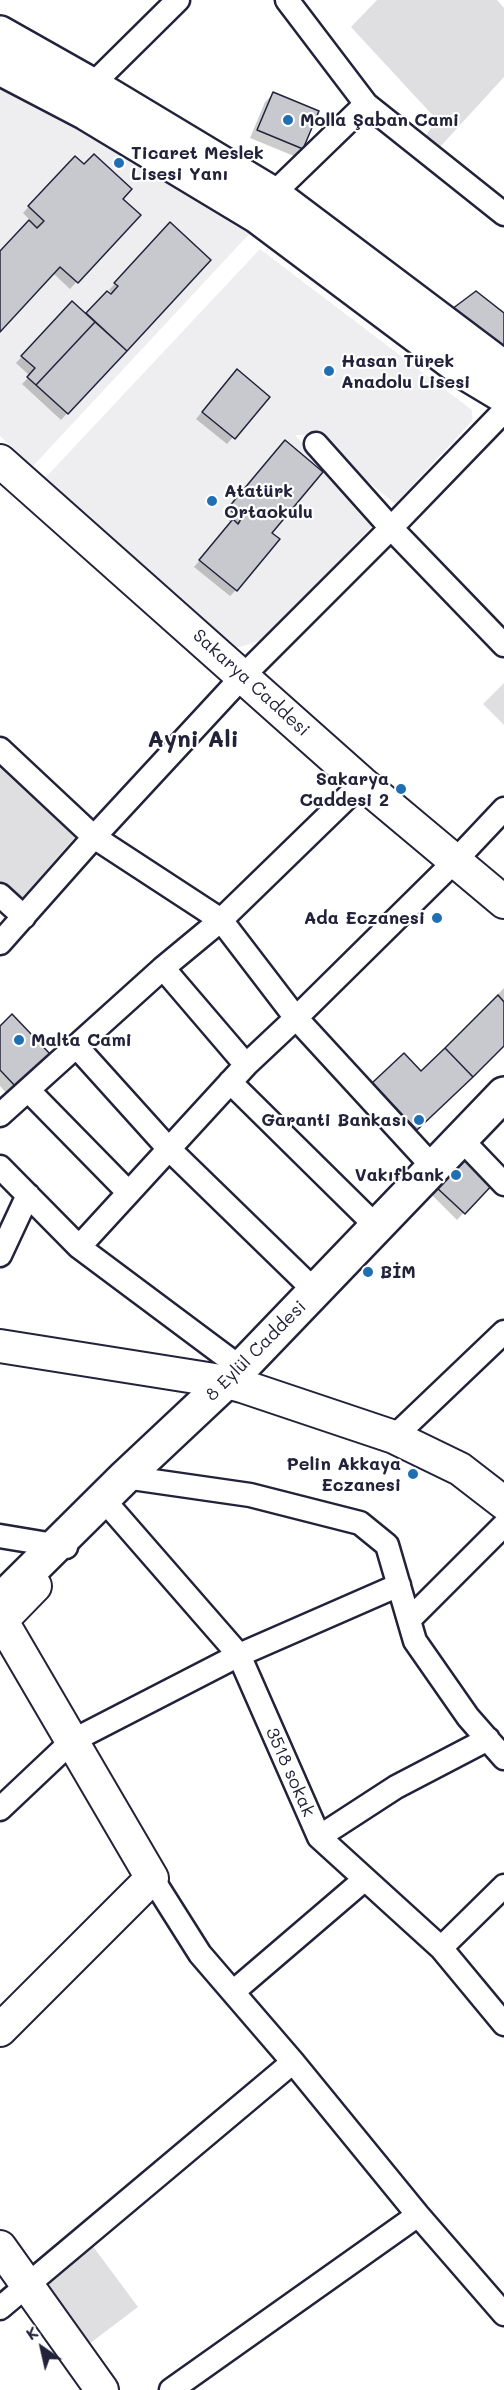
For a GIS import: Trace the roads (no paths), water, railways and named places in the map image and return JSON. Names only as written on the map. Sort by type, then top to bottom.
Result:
[{"type":"main road","points":[[0,33],[92,85],[504,368]]},
{"type":"main road","points":[[0,68],[264,204],[469,375],[504,396]]},
{"type":"main road","name":"8 Eylül Caddesi","points":[[0,1615],[64,1547],[236,1378],[315,1290],[433,1167],[466,1143],[504,1094]]},
{"type":"street","points":[[92,85],[178,0]]},
{"type":"street","points":[[287,0],[366,104],[504,214]]},
{"type":"street","points":[[264,204],[366,104]]},
{"type":"street","points":[[0,943],[94,837],[243,676],[504,411]]},
{"type":"street","points":[[316,444],[391,528],[504,645]]},
{"type":"street","name":"Sakarya Caddesi","points":[[3,469],[243,676],[362,783],[504,902]]},
{"type":"street","points":[[0,749],[94,837],[221,920],[296,1018],[433,1167]]},
{"type":"street","points":[[0,1115],[163,968],[221,920],[362,783]]},
{"type":"street","points":[[79,1247],[246,1065],[455,861],[504,809]]},
{"type":"street","points":[[0,895],[24,917]]},
{"type":"street","points":[[163,968],[246,1065]]},
{"type":"street","points":[[76,1046],[168,1148],[315,1290]]},
{"type":"street","points":[[230,1082],[376,1226]]},
{"type":"street","points":[[28,1090],[128,1192]]},
{"type":"street","points":[[236,1378],[466,1143],[504,1112]]},
{"type":"street","points":[[466,1143],[504,1184]]},
{"type":"street","points":[[0,1167],[79,1247],[236,1378]]},
{"type":"street","points":[[0,1255],[28,1196]]},
{"type":"street","points":[[394,1437],[504,1332]]},
{"type":"street","points":[[0,1346],[236,1378],[394,1437],[460,1469],[504,1503]]},
{"type":"street","points":[[121,1491],[250,1495],[360,1522],[387,1545],[415,1641],[468,1718],[504,1758]]},
{"type":"street","name":"3518 sokak","points":[[121,1491],[238,1655],[319,1837],[441,1948],[504,2024]]},
{"type":"street","points":[[409,1620],[504,1526]]},
{"type":"street","points":[[0,1536],[64,1547]]},
{"type":"street","points":[[0,1809],[72,1741],[238,1655],[399,1585]]},
{"type":"street","points":[[0,1615],[152,1878],[200,1954],[293,2062],[418,2215],[504,2314]]},
{"type":"street","points":[[319,1837],[396,1787],[488,1740]]},
{"type":"street","points":[[2,2022],[152,1878]]},
{"type":"street","points":[[233,1992],[365,1879]]},
{"type":"street","points":[[441,1948],[504,1886]]},
{"type":"street","points":[[0,2308],[293,2062]]},
{"type":"street","points":[[171,2390],[418,2215]]},
{"type":"street","points":[[0,2247],[102,2390]]},
{"type":"place","name":"Molla Şaban Cami","points":[[288,120]]},
{"type":"place","name":"Ticaret Meslek Lisesi Yanı","points":[[119,163]]},
{"type":"place","name":"Hasan Türek Anadolu Lisesi","points":[[329,371]]},
{"type":"place","name":"Atatürk Ortaokulu","points":[[212,501]]},
{"type":"place","name":"Sakarya Caddesi 2","points":[[401,789]]},
{"type":"place","name":"Ada Eczanesi","points":[[437,918]]},
{"type":"place","name":"Malta Cami","points":[[19,1040]]},
{"type":"place","name":"Garanti Bankası","points":[[419,1120]]},
{"type":"place","name":"Vakıfbank","points":[[456,1175]]},
{"type":"place","name":"BİM","points":[[368,1272]]},
{"type":"place","name":"Pelin Akkaya Eczanesi","points":[[413,1474]]},
{"type":"district","name":"Ayni Ali","points":[[193,740]]}]
